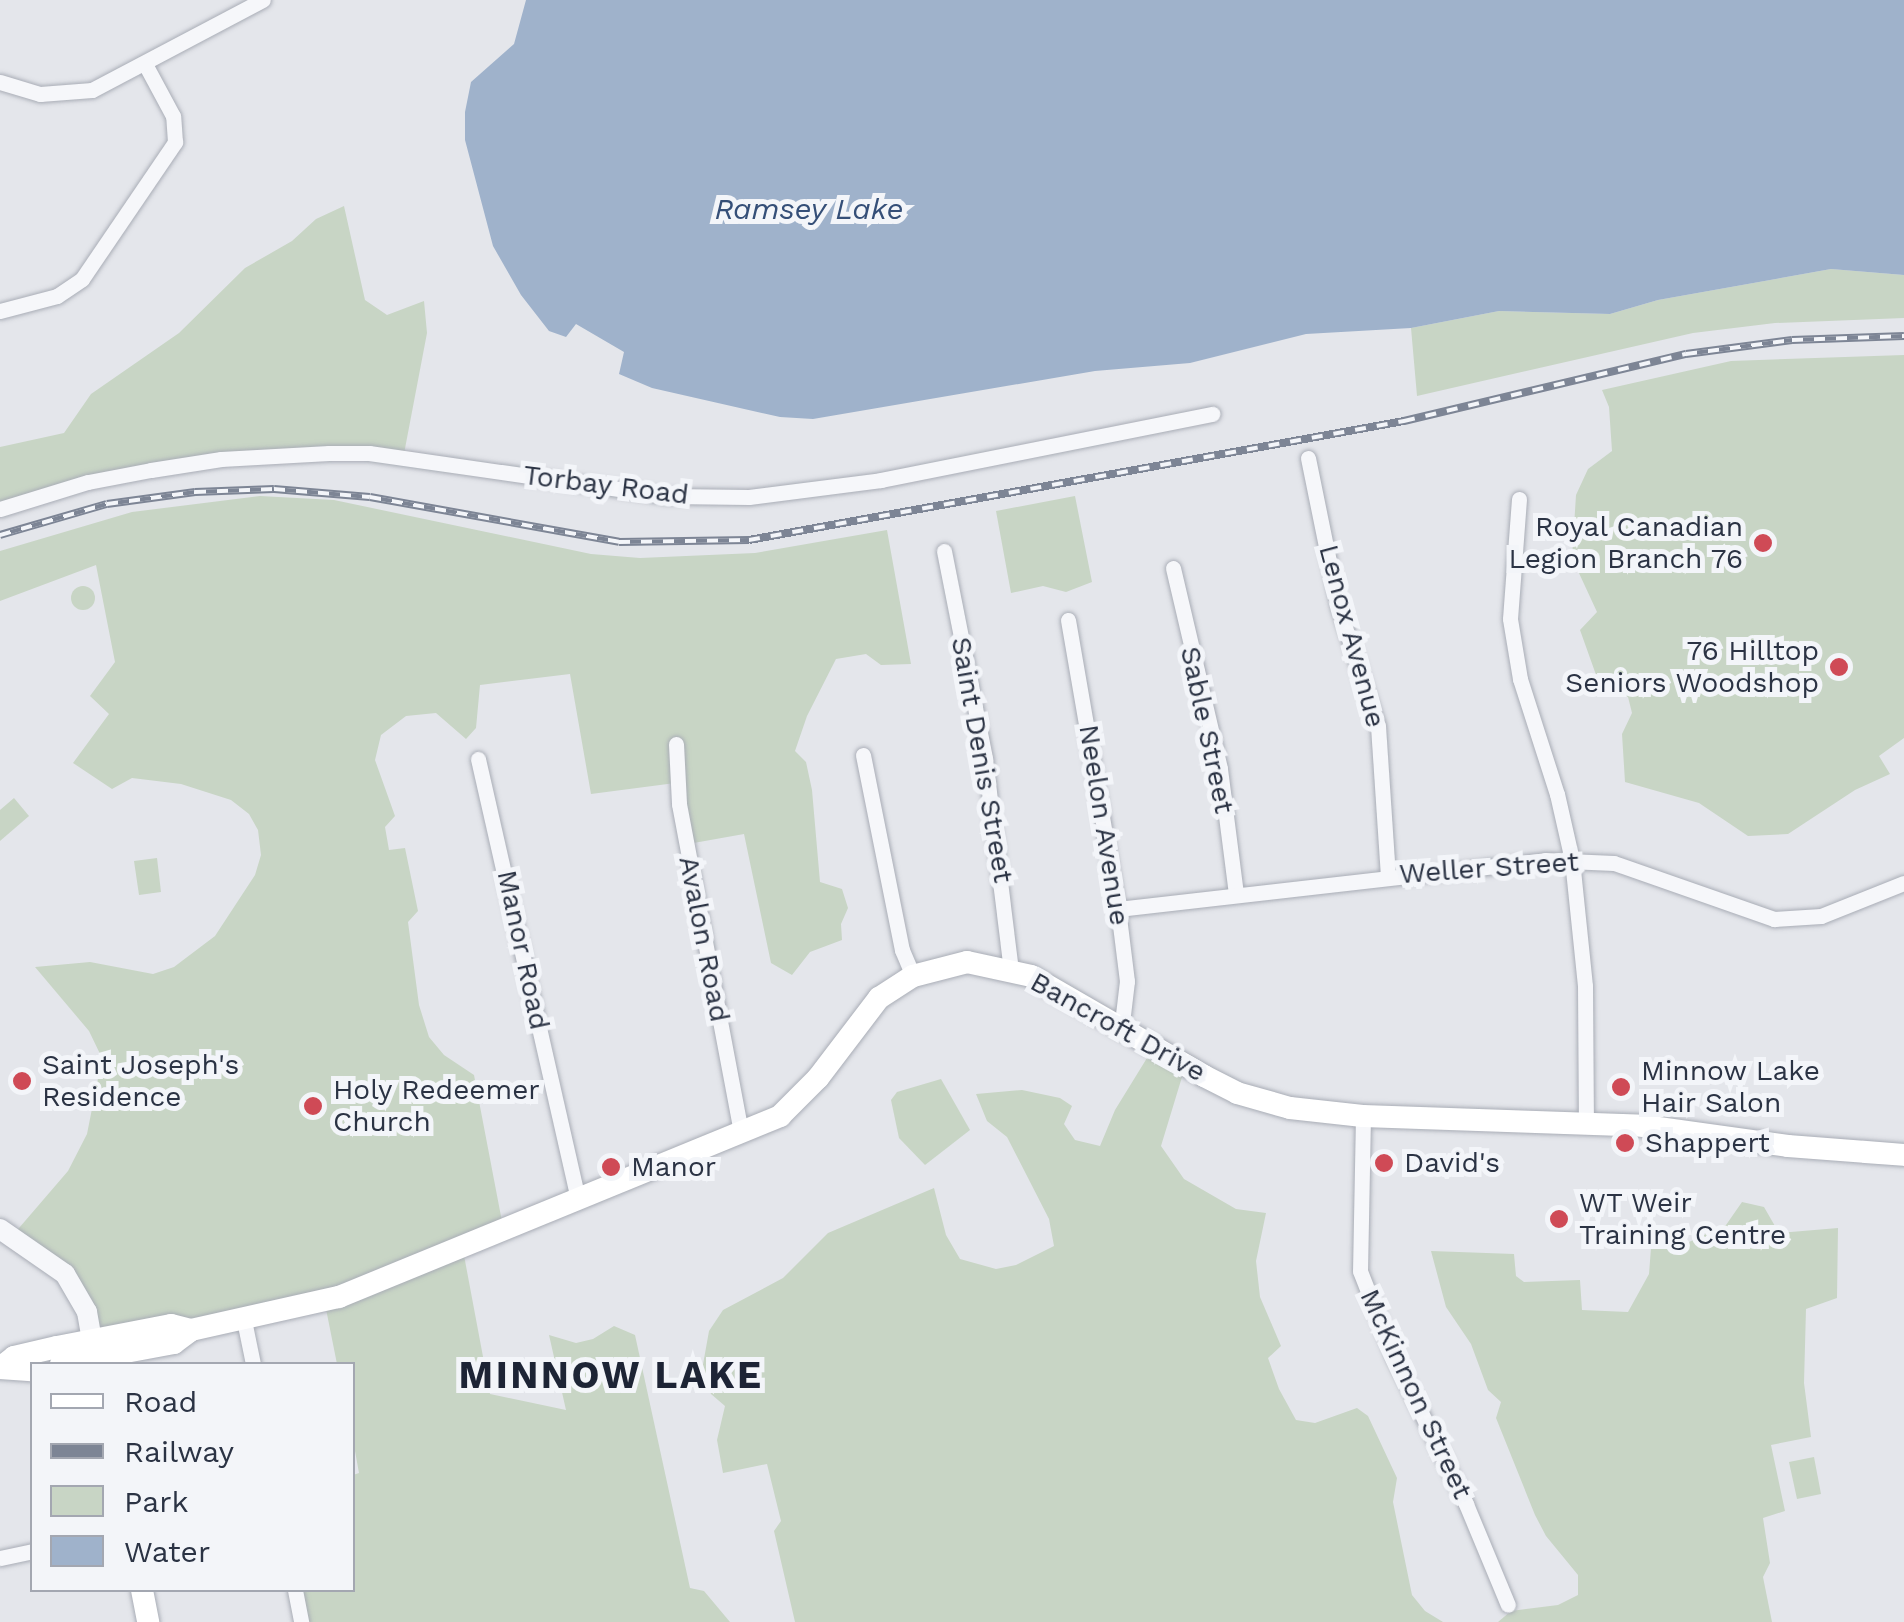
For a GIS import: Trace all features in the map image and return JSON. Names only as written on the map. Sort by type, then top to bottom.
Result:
[{"type":"main road","name":"Bancroft Drive","points":[[68,1362],[171,1325],[191,1330],[340,1297],[741,1133],[792,1107],[867,1010],[912,976],[967,962],[1012,970],[1053,987],[1121,1031],[1258,1100],[1364,1116],[1586,1122],[1904,1156]]},
{"type":"main road","name":"Bancroft Drive","points":[[0,1368],[14,1356],[95,1354]]},
{"type":"main road","name":"Bancroft Drive","points":[[0,1368],[20,1373],[30,1370]]},
{"type":"main road","points":[[142,1592],[148,1622]]},
{"type":"street","points":[[0,82],[40,94],[74,94],[108,85],[263,0]]},
{"type":"street","points":[[0,311],[57,296],[82,280],[171,149],[176,123],[145,64]]},
{"type":"street","name":"Torbay Road","points":[[0,508],[88,482],[150,470],[220,459],[329,453],[370,453],[669,496],[748,497],[881,480],[1212,414]]},
{"type":"street","name":"Lenox Avenue","points":[[1308,458],[1338,606],[1378,726],[1388,876]]},
{"type":"street","points":[[1519,500],[1510,619],[1520,679],[1558,794],[1572,860],[1585,986],[1586,1122]]},
{"type":"street","name":"Saint Denis Street","points":[[944,551],[985,759],[1012,970]]},
{"type":"street","name":"Sable Street","points":[[1173,568],[1220,768],[1236,894]]},
{"type":"street","name":"Neelon Avenue","points":[[1068,620],[1118,909],[1126,981],[1121,1031]]},
{"type":"street","name":"Avalon Road","points":[[676,744],[679,804],[741,1133]]},
{"type":"street","points":[[864,755],[902,950],[912,976]]},
{"type":"street","name":"Manor Road","points":[[478,759],[578,1200]]},
{"type":"street","name":"Weller Street","points":[[1118,909],[1388,876],[1572,860],[1639,870],[1743,910],[1788,920],[1821,916],[1904,884]]},
{"type":"street","name":"McKinnon Street","points":[[1364,1116],[1360,1271],[1394,1358],[1466,1504],[1508,1604]]},
{"type":"street","points":[[0,1229],[66,1274],[87,1312],[95,1354]]},
{"type":"street","points":[[244,1320],[253,1362]]},
{"type":"street","points":[[0,1558],[30,1551]]},
{"type":"street","points":[[295,1592],[301,1622]]},
{"type":"green space","points":[[344,206],[365,300],[387,315],[424,301],[427,333],[403,459],[369,454],[151,471],[0,509],[0,447],[64,433],[91,394],[179,333],[245,268],[292,241],[316,219]]},
{"type":"green space","points":[[1831,269],[1904,275],[1904,318],[1775,323],[1693,333],[1417,396],[1411,328],[1499,311],[1610,314],[1658,300]]},
{"type":"green space","points":[[1904,355],[1904,738],[1879,756],[1890,774],[1855,790],[1788,834],[1748,836],[1699,803],[1625,782],[1622,734],[1632,713],[1628,697],[1600,686],[1580,630],[1597,612],[1572,558],[1576,495],[1588,469],[1612,451],[1609,407],[1602,390],[1731,361]]},
{"type":"green space","points":[[260,496],[334,500],[591,554],[640,558],[755,553],[887,530],[911,664],[881,665],[866,654],[836,659],[807,716],[795,751],[806,762],[812,790],[820,882],[842,889],[848,908],[841,924],[842,940],[810,952],[792,975],[771,963],[744,834],[688,844],[683,782],[591,794],[570,674],[480,685],[476,728],[466,739],[436,713],[406,716],[381,735],[375,760],[395,816],[385,827],[389,850],[405,848],[418,911],[408,922],[419,1005],[429,1037],[444,1055],[474,1075],[504,1232],[463,1250],[490,1394],[566,1410],[549,1335],[576,1343],[593,1339],[614,1326],[635,1335],[690,1588],[704,1591],[730,1622],[302,1622],[296,1592],[355,1592],[355,1474],[359,1473],[355,1451],[355,1362],[337,1362],[325,1304],[93,1339],[82,1298],[13,1235],[68,1171],[87,1134],[102,1058],[89,1031],[35,967],[90,962],[153,974],[174,967],[215,936],[255,875],[261,855],[258,830],[249,814],[231,800],[181,784],[132,778],[112,789],[73,763],[109,714],[90,696],[115,662],[96,565],[0,601],[0,551],[132,512]]},
{"type":"green space","points":[[1075,496],[1092,582],[1066,592],[1043,586],[1011,593],[996,511]]},
{"type":"green space","points":[[83,586],[95,598],[83,610],[71,598]]},
{"type":"green space","points":[[14,798],[29,816],[0,841],[0,810]]},
{"type":"green space","points":[[157,858],[161,892],[139,895],[134,861]]},
{"type":"green space","points":[[1147,1058],[1182,1077],[1161,1146],[1184,1179],[1236,1209],[1266,1213],[1256,1261],[1260,1297],[1281,1346],[1268,1358],[1279,1389],[1296,1420],[1315,1423],[1357,1408],[1368,1416],[1397,1478],[1393,1502],[1412,1595],[1425,1611],[1443,1622],[795,1622],[774,1531],[781,1521],[767,1464],[723,1473],[717,1440],[725,1406],[711,1394],[702,1370],[709,1331],[723,1310],[783,1278],[828,1233],[934,1188],[946,1235],[960,1259],[996,1269],[1016,1265],[1054,1246],[1049,1219],[1007,1137],[987,1121],[976,1094],[1022,1090],[1060,1098],[1072,1106],[1064,1124],[1075,1140],[1100,1146],[1115,1110]]},
{"type":"green space","points":[[941,1079],[970,1130],[925,1165],[899,1138],[891,1100],[897,1092]]},
{"type":"green space","points":[[1742,1202],[1764,1207],[1779,1233],[1838,1228],[1837,1298],[1806,1309],[1804,1383],[1811,1437],[1771,1445],[1785,1511],[1763,1518],[1770,1563],[1763,1577],[1772,1622],[1498,1622],[1511,1611],[1558,1605],[1578,1595],[1578,1575],[1546,1536],[1535,1515],[1496,1418],[1501,1402],[1488,1390],[1471,1344],[1446,1307],[1431,1251],[1514,1254],[1516,1276],[1524,1282],[1580,1280],[1582,1310],[1628,1312],[1649,1274],[1651,1248],[1689,1242],[1726,1225]]},
{"type":"green space","points":[[1814,1457],[1821,1494],[1797,1499],[1789,1462]]},
{"type":"water","name":"Ramsey Lake","points":[[526,0],[1904,0],[1904,275],[1831,269],[1658,300],[1610,314],[1499,311],[1411,328],[1306,334],[1190,363],[1095,371],[813,419],[780,417],[652,388],[619,374],[624,352],[576,324],[566,337],[549,331],[521,295],[493,246],[465,140],[465,112],[471,82],[514,44]]},
{"type":"railway","points":[[0,535],[107,504],[195,492],[274,489],[370,497],[619,542],[749,540],[1404,421],[1686,354],[1792,340],[1904,336]]},
{"type":"place","name":"Royal Canadian Legion Branch 76","points":[[1763,543]]},
{"type":"place","name":"76 Hilltop Seniors Woodshop","points":[[1839,667]]},
{"type":"place","name":"Saint Joseph's Residence","points":[[22,1081]]},
{"type":"place","name":"Minnow Lake Hair Salon","points":[[1621,1087]]},
{"type":"place","name":"Holy Redeemer Church","points":[[313,1106]]},
{"type":"place","name":"Shappert","points":[[1625,1143]]},
{"type":"place","name":"David's","points":[[1384,1163]]},
{"type":"place","name":"Manor","points":[[611,1167]]},
{"type":"place","name":"WT Weir Training Centre","points":[[1559,1219]]},
{"type":"district","name":"MINNOW LAKE","points":[[611,1376]]}]
